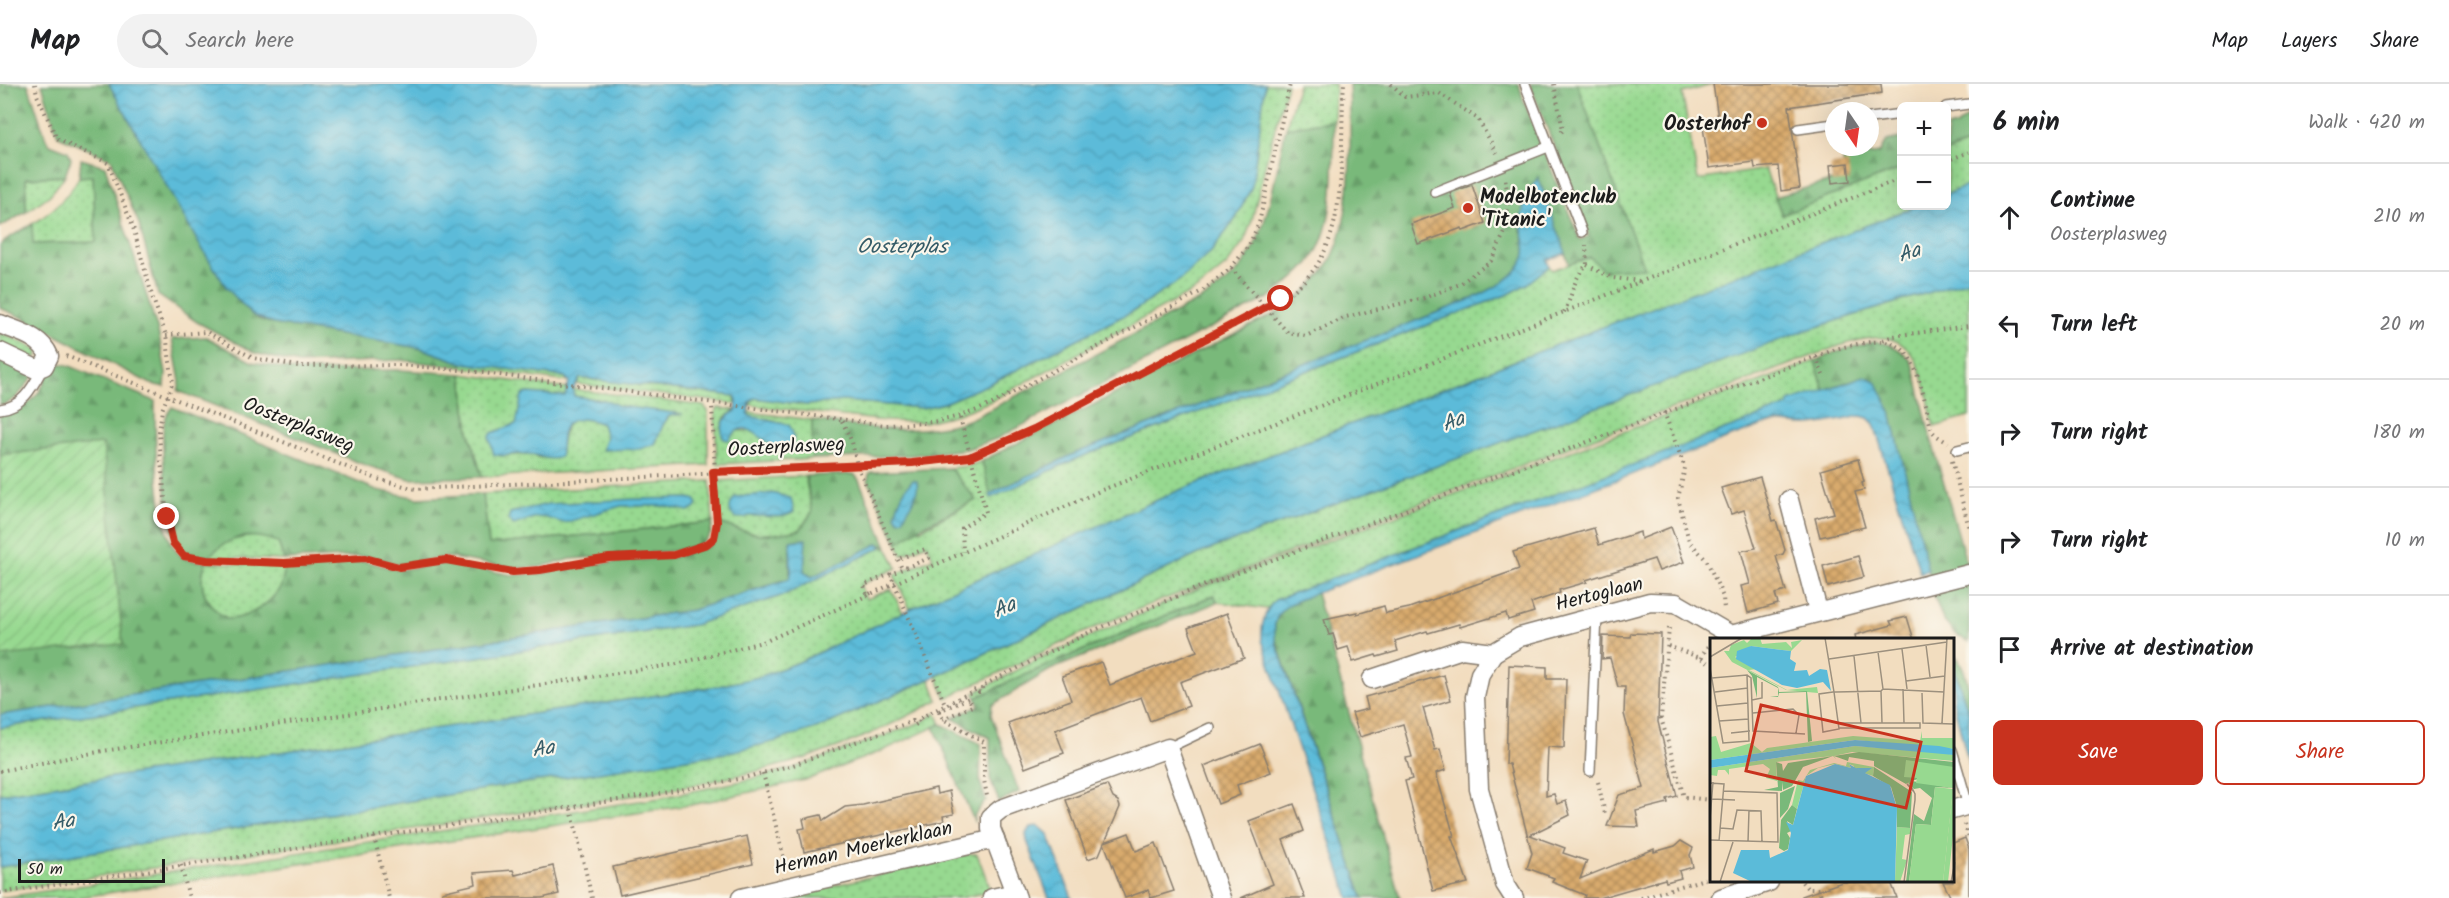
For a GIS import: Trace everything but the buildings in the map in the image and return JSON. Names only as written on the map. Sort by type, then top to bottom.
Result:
[{"type":"street","points":[[0,324],[36,338],[46,348],[49,356],[44,366],[36,369],[0,352]]},
{"type":"street","points":[[1789,500],[1818,612]]},
{"type":"street","name":"Hertoglaan","points":[[1493,653],[1520,637],[1650,602],[1676,603],[1731,635],[1969,574]]},
{"type":"street","points":[[1372,679],[1462,649],[1493,653],[1480,674],[1474,697],[1479,789],[1505,884],[1515,898]]},
{"type":"street","points":[[992,898],[1016,895],[991,829],[991,817],[1000,809],[1168,748],[1221,898]]},
{"type":"street","points":[[1954,810],[1969,805]]},
{"type":"street","name":"Herman Moerkerklaan","points":[[741,898],[995,839]]},
{"type":"street","points":[[1721,898],[1766,883]]},
{"type":"lane","points":[[1525,84],[1582,231]]},
{"type":"lane","points":[[1951,106],[1969,104]]},
{"type":"lane","points":[[1879,117],[1897,115]]},
{"type":"lane","points":[[1798,129],[1825,125]]},
{"type":"lane","points":[[1434,192],[1548,147]]},
{"type":"lane","points":[[0,409],[9,408],[28,395],[44,366]]},
{"type":"lane","points":[[1957,450],[1969,447]]},
{"type":"lane","points":[[1590,771],[1597,615]]},
{"type":"lane","points":[[1168,748],[1210,728]]},
{"type":"lane","points":[[1954,753],[1969,805]]},
{"type":"path","points":[[35,84],[57,139],[108,163],[133,227],[153,299],[166,334],[173,382],[162,410],[159,431],[167,517],[173,543],[184,556],[207,560],[284,563],[365,558],[399,567],[446,560],[513,572],[540,570],[609,558],[674,555],[707,544],[714,538],[717,522],[713,472],[712,404]]},
{"type":"path","points":[[166,334],[207,332],[253,358],[298,366],[400,365],[461,370],[584,388],[885,425],[925,424],[960,418],[992,404],[1202,291],[1231,268],[1249,245],[1259,223],[1290,84]]},
{"type":"path","name":"Oosterplasweg","points":[[46,348],[377,479],[416,489],[912,463],[970,457],[1034,429],[1268,308],[1295,290],[1311,273],[1322,256],[1334,225],[1340,188],[1344,84]]},
{"type":"path","points":[[1231,268],[1288,333],[1306,336],[1346,317],[1424,298],[1461,284],[1491,261],[1506,230],[1508,198],[1503,164],[1478,119],[1439,93],[1405,97],[1396,92],[1391,84]]},
{"type":"path","points":[[1548,147],[1563,130],[1554,84]]},
{"type":"path","points":[[1951,159],[1969,152]]},
{"type":"path","points":[[0,771],[104,751],[677,664],[766,641],[1102,490],[1564,312],[1897,180]]},
{"type":"path","points":[[1582,231],[1587,249],[1587,265]]},
{"type":"path","points":[[1587,265],[1612,278],[1641,281]]},
{"type":"path","points":[[1564,312],[1578,272],[1587,265]]},
{"type":"path","points":[[938,710],[977,688],[979,692],[982,686],[1035,658],[1147,608],[1664,412],[1859,343],[1969,326]]},
{"type":"path","points":[[1882,340],[1894,344],[1914,362],[1933,432],[1957,450]]},
{"type":"path","points":[[1816,357],[1822,375]]},
{"type":"path","points":[[1664,412],[1685,468],[1678,498],[1689,541],[1707,561],[1723,597],[1724,614],[1712,638]]},
{"type":"path","points":[[960,418],[986,512],[962,528],[963,552]]},
{"type":"path","points":[[841,421],[852,442],[857,465],[902,569]]},
{"type":"path","points":[[1948,443],[1969,528]]},
{"type":"path","points":[[894,584],[867,595],[864,585],[929,558],[925,549],[898,559]]},
{"type":"path","points":[[890,573],[945,704]]},
{"type":"path","points":[[1669,628],[1661,718],[1684,797],[1710,800]]},
{"type":"path","points":[[1701,658],[1710,641]]},
{"type":"path","points":[[1668,646],[1701,658],[1710,664]]},
{"type":"path","points":[[0,893],[571,809],[763,773],[793,765],[913,721],[915,725],[920,722],[918,718],[969,698],[972,706],[943,719]]},
{"type":"path","points":[[938,710],[943,719],[984,742],[984,780],[991,817]]},
{"type":"path","points":[[1590,771],[1595,772],[1605,814]]},
{"type":"path","points":[[763,773],[790,887]]},
{"type":"path","points":[[571,809],[592,898]]},
{"type":"path","points":[[374,837],[389,898]]},
{"type":"path","points":[[181,865],[189,898]]},
{"type":"path","points":[[1641,898],[1710,877]]},
{"type":"path","points":[[1803,883],[1808,889],[1819,889],[1822,898]]},
{"type":"green space","points":[[0,84],[28,84],[46,139],[50,144],[68,151],[71,159],[65,176],[26,178],[26,212],[0,227]]},
{"type":"green space","points":[[42,84],[109,84],[141,141],[258,319],[274,324],[420,348],[463,363],[461,367],[400,360],[299,364],[255,353],[197,322],[158,295],[139,224],[111,159],[58,136]]},
{"type":"green space","points":[[1265,84],[1287,84],[1252,220],[1244,242],[1227,265],[1199,288],[991,401],[958,414],[925,422],[886,421],[749,405],[755,398],[807,405],[843,401],[922,408],[944,403],[989,384],[1135,310],[1180,280],[1211,252],[1236,218],[1252,186]]},
{"type":"green space","points":[[1298,84],[1335,84],[1334,120],[1286,128]]},
{"type":"green space","points":[[1349,84],[1519,84],[1524,102],[1580,240],[1589,236],[1530,84],[1577,84],[1644,268],[1603,270],[1590,257],[1569,264],[1538,177],[1522,222],[1521,230],[1526,250],[1524,259],[1513,274],[1497,286],[1472,299],[1076,453],[990,494],[982,461],[1282,310],[1314,282],[1330,261],[1338,244],[1343,223],[1349,175]]},
{"type":"green space","points":[[1577,84],[1715,84],[1682,93],[1698,180],[1765,169],[1782,215],[1897,171],[1897,210],[1907,210],[1180,490],[910,609],[894,575],[933,558],[927,544],[902,555],[897,543],[919,528],[920,530],[976,500],[950,468],[969,466],[982,461],[992,497],[1078,458],[1509,294],[1527,284],[1549,266],[1552,270],[1591,257],[1643,268]]},
{"type":"green space","points":[[1969,116],[1969,143],[1951,150],[1951,127]]},
{"type":"green space","points":[[1334,120],[1332,190],[1327,225],[1321,242],[1305,268],[1270,297],[998,438],[967,449],[912,455],[812,459],[812,420],[904,430],[941,427],[963,422],[1207,296],[1236,273],[1256,242],[1269,204],[1286,128]]},
{"type":"green space","points":[[1897,139],[1897,171],[1782,215],[1775,197],[1845,177],[1843,159],[1879,156],[1887,141]]},
{"type":"green space","points":[[1969,143],[1969,185],[1951,192],[1951,156],[1951,150]]},
{"type":"green space","points":[[81,159],[105,166],[158,331],[166,373],[165,387],[151,384],[0,308],[0,246],[5,240],[32,224],[33,244],[96,242],[93,176],[79,177]]},
{"type":"green space","points":[[93,175],[96,242],[32,244],[32,224],[58,204],[79,177]]},
{"type":"green space","points":[[65,176],[50,195],[26,212],[26,178]]},
{"type":"green space","points":[[1969,280],[1969,417],[1934,427],[1922,374],[1909,350],[1899,342],[1886,338],[1854,341],[1146,606],[1089,630],[946,698],[937,676],[1203,552],[1807,330]]},
{"type":"green space","points":[[0,332],[37,349],[38,356],[33,360],[3,345],[0,342]]},
{"type":"green space","points":[[206,337],[252,362],[298,371],[400,370],[462,374],[469,431],[482,477],[410,479],[365,465],[178,391],[180,381],[172,339]]},
{"type":"green space","points":[[1873,342],[1897,348],[1907,356],[1914,367],[1929,431],[1969,572],[1969,642],[1955,634],[1943,620],[1933,593],[1891,412],[1865,376],[1824,390],[1815,361],[1838,351]]},
{"type":"green space","points":[[0,357],[33,376],[15,398],[0,405]]},
{"type":"green space","points":[[1815,361],[1824,390],[1790,402],[1788,406],[1275,600],[1267,609],[1218,602],[1214,595],[1013,680],[976,698],[974,693],[1036,660],[1200,588]]},
{"type":"green space","points":[[463,363],[565,377],[569,382],[461,367]]},
{"type":"green space","points":[[55,364],[65,364],[155,401],[158,482],[166,526],[172,543],[182,557],[206,562],[202,579],[205,595],[214,608],[228,619],[251,613],[266,604],[282,584],[284,566],[364,561],[398,570],[446,563],[512,575],[539,574],[571,566],[674,557],[709,546],[716,538],[720,523],[741,531],[759,534],[778,534],[800,530],[812,512],[806,476],[854,474],[859,480],[887,547],[879,544],[812,577],[804,572],[805,539],[790,541],[790,578],[693,610],[0,715],[0,655],[103,444],[0,455],[0,415],[20,409],[30,401],[39,391]]},
{"type":"green space","points":[[462,374],[568,389],[565,396],[528,393],[516,424],[492,433],[501,456],[529,454],[540,458],[561,452],[566,426],[575,419],[591,420],[602,424],[606,437],[602,450],[655,444],[669,416],[680,414],[618,406],[609,401],[574,396],[573,389],[704,406],[708,411],[708,465],[482,477],[469,431]]},
{"type":"green space","points":[[579,378],[735,396],[736,404],[576,384]]},
{"type":"green space","points":[[172,407],[377,490],[418,498],[483,494],[489,545],[713,522],[710,535],[705,541],[695,546],[674,551],[571,559],[539,567],[514,568],[446,557],[399,565],[366,556],[284,560],[278,542],[258,537],[232,540],[208,557],[185,553],[177,543],[170,520],[163,457],[164,423]]},
{"type":"green space","points":[[718,408],[736,410],[725,417],[721,429],[754,432],[764,439],[777,422],[750,416],[748,412],[812,420],[812,459],[717,464],[715,413]]},
{"type":"green space","points":[[103,444],[123,644],[0,656],[0,455]]},
{"type":"green space","points":[[950,468],[976,500],[919,528],[897,543],[868,480],[869,474]]},
{"type":"green space","points":[[805,476],[812,512],[800,530],[760,534],[741,531],[720,523],[718,481]]},
{"type":"green space","points":[[710,481],[713,522],[489,545],[483,494]]},
{"type":"green space","points":[[256,535],[278,542],[284,560],[208,557],[223,542]]},
{"type":"green space","points":[[882,547],[887,547],[897,568],[860,585],[866,599],[891,589],[903,613],[797,663],[759,677],[719,686],[0,794],[0,728],[694,625],[784,595]]},
{"type":"green space","points":[[206,562],[284,566],[283,581],[272,598],[259,609],[228,619],[214,608],[205,595],[202,579]]},
{"type":"green space","points":[[1316,593],[1400,898],[1363,898],[1274,634],[1278,617],[1286,606]]},
{"type":"green space","points":[[1214,595],[1218,602],[1050,670],[992,705],[991,715],[1019,792],[999,802],[990,778],[990,738],[952,718],[979,706],[976,698],[1013,680]]},
{"type":"green space","points":[[1957,657],[1966,677],[1969,714],[1954,667]]},
{"type":"green space","points":[[930,679],[938,700],[902,719],[827,751],[740,775],[658,792],[0,891],[0,867],[485,789],[726,753],[825,725]]},
{"type":"green space","points":[[936,713],[941,724],[882,751],[809,779],[696,804],[74,898],[0,898],[659,798],[794,768],[922,722]]},
{"type":"green space","points":[[941,724],[981,744],[980,782],[986,800],[975,814],[974,821],[934,727]]},
{"type":"green space","points":[[977,854],[990,888],[988,892],[960,898],[779,898]]},
{"type":"water","name":"Oosterplas","points":[[109,84],[1265,84],[1265,87],[1252,186],[1236,218],[1211,252],[1180,280],[1135,310],[989,384],[944,403],[922,408],[843,401],[807,405],[755,398],[750,402],[748,414],[789,425],[793,435],[793,445],[786,447],[774,446],[746,429],[740,429],[729,440],[724,439],[722,427],[726,418],[736,411],[735,396],[580,378],[573,389],[574,396],[609,401],[619,406],[683,414],[669,416],[655,444],[640,449],[602,450],[606,437],[602,424],[589,420],[575,420],[566,425],[562,435],[560,457],[551,459],[531,454],[494,455],[489,437],[492,433],[516,424],[522,395],[528,393],[565,396],[569,382],[565,377],[463,363],[420,348],[274,324],[251,314],[226,287],[198,242]]},
{"type":"water","points":[[1538,177],[1566,253],[1547,260],[1549,266],[1527,284],[1509,294],[1078,458],[991,498],[990,494],[1076,453],[1472,299],[1499,285],[1511,276],[1525,255],[1521,222],[1523,208]]},
{"type":"water","name":"Aa","points":[[1969,185],[1969,280],[1807,330],[1203,552],[930,679],[825,725],[777,741],[726,753],[485,789],[0,867],[0,794],[719,686],[759,677],[797,663],[910,609],[1180,490],[1907,210],[1951,210],[1951,192]]},
{"type":"water","points":[[1865,376],[1876,381],[1891,412],[1928,570],[1920,573],[1874,424],[1868,418],[1861,416],[1828,423],[1766,424],[1316,593],[1282,610],[1275,624],[1277,645],[1363,898],[1349,898],[1262,640],[1264,618],[1275,600],[1788,406],[1789,402]]},
{"type":"water","points":[[913,480],[917,481],[918,486],[915,495],[903,519],[899,520],[895,515],[898,506],[904,491]]},
{"type":"water","points":[[772,493],[791,498],[794,512],[778,517],[750,516],[744,518],[733,516],[731,513],[730,507],[735,497]]},
{"type":"water","points":[[690,498],[696,500],[697,505],[688,511],[665,506],[621,506],[564,523],[543,517],[514,525],[508,520],[510,513],[548,504]]},
{"type":"water","points":[[806,539],[804,572],[812,577],[879,543],[882,547],[784,595],[694,625],[0,728],[0,715],[693,610],[789,579],[791,573],[790,541]]},
{"type":"water","points":[[1954,667],[1969,714],[1969,765],[1954,705]]},
{"type":"water","points":[[1039,826],[1048,834],[1072,898],[1049,898],[1026,834],[1030,827]]},
{"type":"place","name":"Oosterhof","points":[[1762,123]]},
{"type":"place","name":"Modelbotenclub 'Titanic'","points":[[1468,208]]},
{"type":"route","points":[[167,517],[173,543],[184,556],[207,560],[284,563],[365,558],[399,567],[446,560],[513,572],[540,570],[609,558],[674,555],[707,544],[714,538],[717,522],[713,472],[912,463],[970,457],[1002,445],[1034,429],[1268,308],[1281,299]]}]
